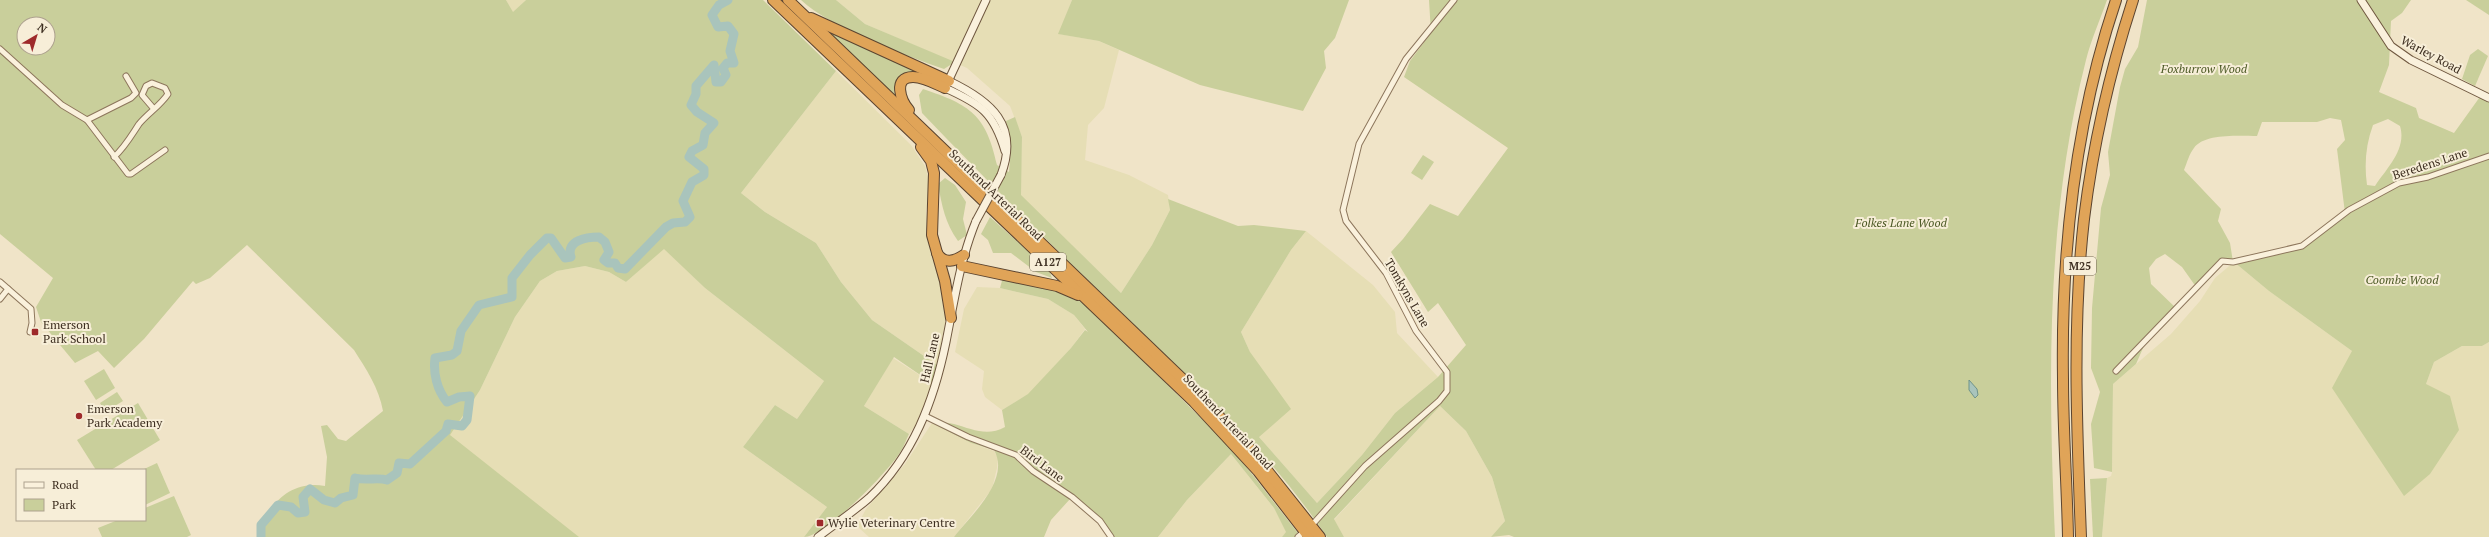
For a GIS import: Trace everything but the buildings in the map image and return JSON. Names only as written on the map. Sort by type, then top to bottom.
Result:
[{"type":"highway","name":"Southend Arterial Road","points":[[773,0],[1090,303],[1227,437],[1306,532],[1320,537]]},
{"type":"highway","name":"M25","points":[[2068,537],[2062,380],[2067,247],[2074,181],[2085,116],[2097,64],[2116,0]]},
{"type":"highway","name":"M25","points":[[2081,537],[2076,382],[2082,245],[2095,152],[2116,59],[2133,0]]},
{"type":"highway","name":"Southend Arterial Road","points":[[791,3],[1218,414],[1274,477],[1306,532]]},
{"type":"highway","points":[[791,3],[826,26],[947,85]]},
{"type":"highway","points":[[947,85],[912,77],[902,82],[899,90],[906,107],[948,155]]},
{"type":"highway","name":"A127","points":[[902,123],[927,155],[932,167],[934,188],[931,222],[936,250],[945,282],[951,318]]},
{"type":"highway","points":[[936,250],[940,258],[947,261],[955,260],[964,255]]},
{"type":"highway","name":"A127","points":[[962,266],[1057,286],[1090,303]]},
{"type":"street","points":[[947,85],[986,0]]},
{"type":"street","name":"Tomkyns Lane","points":[[1306,532],[1365,466],[1439,401],[1447,391],[1447,372],[1416,331],[1386,273],[1346,221],[1343,210],[1359,144],[1406,59],[1454,0]]},
{"type":"street","name":"Warley Road","points":[[2361,0],[2391,46],[2411,60],[2489,98]]},
{"type":"street","points":[[0,49],[62,105],[87,120],[128,174],[131,174],[165,150]]},
{"type":"street","points":[[954,71],[956,80],[962,87]]},
{"type":"street","points":[[87,120],[132,98],[136,93],[126,76]]},
{"type":"street","points":[[114,157],[123,149],[139,124],[154,109],[168,94],[165,88],[152,83],[146,86],[142,95],[154,109]]},
{"type":"street","name":"Hall Lane","points":[[818,537],[845,518],[882,484],[903,457],[925,416],[936,387],[964,255],[976,222],[1001,175],[1005,151],[1005,132],[997,114],[984,100],[962,87],[947,85]]},
{"type":"street","name":"Hall Lane","points":[[947,85],[986,110],[996,126],[1005,151]]},
{"type":"street","name":"Beredens Lane","points":[[2116,371],[2222,261],[2233,262],[2302,246],[2349,210],[2399,183],[2428,177],[2489,156]]},
{"type":"street","points":[[0,282],[31,309],[32,323],[30,332]]},
{"type":"street","points":[[0,298],[8,289]]},
{"type":"street","name":"Bird Lane","points":[[925,416],[968,437],[1016,455],[1033,471],[1072,497],[1100,521],[1111,537]]},
{"type":"shaded area","points":[[506,0],[526,0],[513,13]]},
{"type":"shaded area","points":[[836,0],[1072,0],[1059,34],[1099,41],[1119,50],[1104,108],[1088,125],[1085,160],[1129,175],[1168,195],[1170,210],[1152,245],[1121,293],[1020,195],[1022,137],[1010,106],[967,68],[865,24]]},
{"type":"shaded area","points":[[836,71],[911,145],[925,166],[931,187],[926,211],[927,228],[938,269],[946,318],[937,365],[872,320],[841,282],[816,243],[765,212],[741,193]]},
{"type":"shaded area","points":[[1306,231],[1373,285],[1395,312],[1397,333],[1438,377],[1395,413],[1362,455],[1317,503],[1259,437],[1250,352],[1241,332],[1291,250]]},
{"type":"shaded area","points":[[664,248],[705,288],[824,381],[797,419],[775,405],[743,447],[827,507],[804,537],[578,537],[449,435],[480,390],[515,317],[540,281],[557,271],[585,266],[609,272],[626,282]]},
{"type":"shaded area","points":[[2234,262],[2269,291],[2352,351],[2426,384],[2434,362],[2462,346],[2482,346],[2489,342],[2489,537],[2102,537],[2107,478],[2111,476],[2112,472],[2113,384],[2171,334],[2200,301],[2215,278]]},
{"type":"shaded area","points":[[977,287],[1000,288],[1048,299],[1074,315],[1085,329],[1072,347],[1029,394],[1002,410],[985,397],[982,389],[984,371],[955,352],[964,309]]},
{"type":"shaded area","points":[[893,358],[932,383],[918,422],[909,434],[864,406]]},
{"type":"shaded area","points":[[1440,406],[1466,431],[1492,477],[1505,521],[1491,537],[1344,537],[1334,520]]},
{"type":"shaded area","points":[[932,423],[971,443],[994,451],[998,458],[992,489],[954,537],[869,537],[857,526],[866,509],[905,464]]},
{"type":"shaded area","points":[[1231,454],[1274,508],[1287,532],[1282,537],[1158,537],[1187,500]]},
{"type":"green space","points":[[0,0],[506,0],[513,12],[526,0],[763,0],[836,71],[741,193],[765,212],[816,243],[841,282],[872,320],[937,365],[932,383],[894,357],[864,406],[909,434],[901,451],[884,473],[856,502],[826,526],[814,534],[804,537],[827,507],[743,447],[775,405],[797,419],[824,381],[705,288],[664,249],[626,282],[609,272],[585,266],[557,271],[540,281],[515,317],[480,390],[450,435],[579,537],[262,537],[268,514],[282,497],[301,487],[313,485],[325,486],[327,457],[321,426],[327,425],[338,439],[346,441],[383,411],[375,387],[354,350],[247,245],[210,278],[196,284],[193,281],[144,339],[114,368],[98,351],[75,363],[41,322],[36,307],[53,278],[0,234]]},
{"type":"green space","points":[[801,0],[836,0],[865,24],[955,62],[944,69],[869,40],[830,21]]},
{"type":"green space","points":[[1072,0],[1349,0],[1335,38],[1324,51],[1326,68],[1303,111],[1200,85],[1099,41],[1058,34]]},
{"type":"green space","name":"Folkes Lane Wood","points":[[1429,0],[2107,0],[2088,52],[2073,119],[2063,178],[2057,238],[2051,357],[2051,417],[2055,537],[1514,537],[1509,535],[1491,537],[1505,521],[1492,477],[1466,431],[1440,406],[1334,519],[1344,537],[1327,537],[1280,475],[1229,418],[1044,237],[922,113],[919,95],[923,89],[965,107],[974,114],[988,134],[997,165],[1009,172],[1011,147],[1006,121],[1015,117],[1022,137],[1021,195],[1121,293],[1152,245],[1170,210],[1168,199],[1238,226],[1254,225],[1306,231],[1291,250],[1241,332],[1250,352],[1291,409],[1259,437],[1317,503],[1362,455],[1395,413],[1438,377],[1466,345],[1438,303],[1428,312],[1391,252],[1430,204],[1458,216],[1508,148],[1404,77],[1410,61],[1431,33]]},
{"type":"green space","points":[[2147,0],[2411,0],[2402,13],[2391,21],[2389,65],[2379,92],[2416,108],[2419,118],[2454,133],[2482,94],[2489,98],[2489,342],[2482,346],[2462,346],[2434,362],[2426,384],[2450,396],[2459,430],[2430,474],[2404,496],[2332,388],[2352,351],[2269,291],[2234,262],[2302,246],[2345,213],[2337,149],[2345,140],[2341,120],[2330,118],[2317,122],[2262,122],[2257,136],[2223,136],[2199,143],[2192,150],[2184,170],[2221,209],[2218,221],[2230,243],[2233,262],[2222,261],[2199,285],[2194,284],[2182,267],[2165,254],[2156,259],[2149,268],[2151,284],[2177,309],[2147,339],[2136,364],[2113,384],[2112,472],[2094,468],[2091,424],[2100,392],[2091,368],[2092,308],[2101,208],[2110,175],[2108,152],[2120,87],[2125,69],[2138,47]],"holes":[[[2388,119],[2400,126],[2401,143],[2395,158],[2375,186],[2367,185],[2366,154],[2373,125]]]},
{"type":"green space","points":[[2466,0],[2489,0],[2489,15]]},
{"type":"green space","points":[[819,25],[930,75],[900,78],[894,91],[899,103]]},
{"type":"green space","points":[[2478,49],[2488,56],[2475,86],[2462,79],[2470,55]]},
{"type":"green space","points":[[1423,155],[1434,162],[1422,180],[1411,173]]},
{"type":"green space","points":[[945,178],[955,185],[966,202],[963,219],[967,235],[958,241],[947,221],[941,200],[938,184]]},
{"type":"green space","points":[[990,217],[1049,270],[1052,278],[1036,272],[1011,253],[993,253],[988,240],[981,234]]},
{"type":"green space","points":[[1003,277],[1061,292],[1092,310],[1222,439],[1245,465],[1301,537],[1282,537],[1286,532],[1274,508],[1231,454],[1187,500],[1158,537],[1110,537],[1099,522],[1070,499],[1051,520],[1044,537],[954,537],[979,508],[987,496],[997,473],[998,461],[994,450],[971,443],[932,423],[951,423],[973,430],[986,432],[1005,427],[1002,410],[1028,394],[1071,348],[1085,330],[1088,332],[1074,315],[1048,299],[1000,288]]},
{"type":"green space","points":[[104,369],[115,388],[96,400],[84,381]]},
{"type":"green space","points":[[117,392],[123,401],[105,412],[100,403]]},
{"type":"green space","points":[[138,403],[160,440],[113,469],[95,469],[77,440]]},
{"type":"green space","points":[[157,463],[170,493],[146,505],[146,469],[144,469]]},
{"type":"green space","points":[[2107,478],[2102,537],[2093,537],[2090,479]]},
{"type":"green space","points":[[174,496],[191,535],[187,537],[102,537],[98,528],[116,521],[146,521],[146,508]]},
{"type":"water","points":[[1969,380],[1977,389],[1978,395],[1975,398],[1969,390]]},
{"type":"waterway","points":[[261,537],[261,525],[278,505],[291,507],[298,513],[305,512],[303,497],[310,489],[324,500],[335,503],[341,498],[353,495],[355,478],[387,480],[397,473],[399,463],[410,464],[446,431],[448,424],[462,426],[467,420],[470,396],[459,397],[447,402],[436,381],[435,358],[452,355],[457,351],[461,331],[479,305],[512,297],[512,278],[530,255],[547,238],[551,238],[565,258],[571,257],[570,251],[574,243],[584,239],[599,237],[605,242],[609,252],[604,260],[608,263],[615,263],[618,268],[625,269],[666,227],[673,223],[685,222],[690,217],[683,201],[692,182],[704,175],[704,169],[689,157],[692,151],[703,145],[705,133],[714,123],[697,112],[691,105],[696,94],[696,86],[714,65],[716,82],[721,82],[726,75],[723,68],[727,63],[734,63],[730,51],[734,34],[728,26],[718,27],[712,15],[719,5],[728,0]]},
{"type":"place","name":"Emerson Park School","points":[[35,332]]},
{"type":"place","name":"Emerson Park Academy","points":[[79,416]]},
{"type":"place","name":"Wylie Veterinary Centre","points":[[820,523]]},
{"type":"park label","name":"Foxburrow Wood","points":[[2204,69]]},
{"type":"park label","name":"Coombe Wood","points":[[2402,280]]}]
